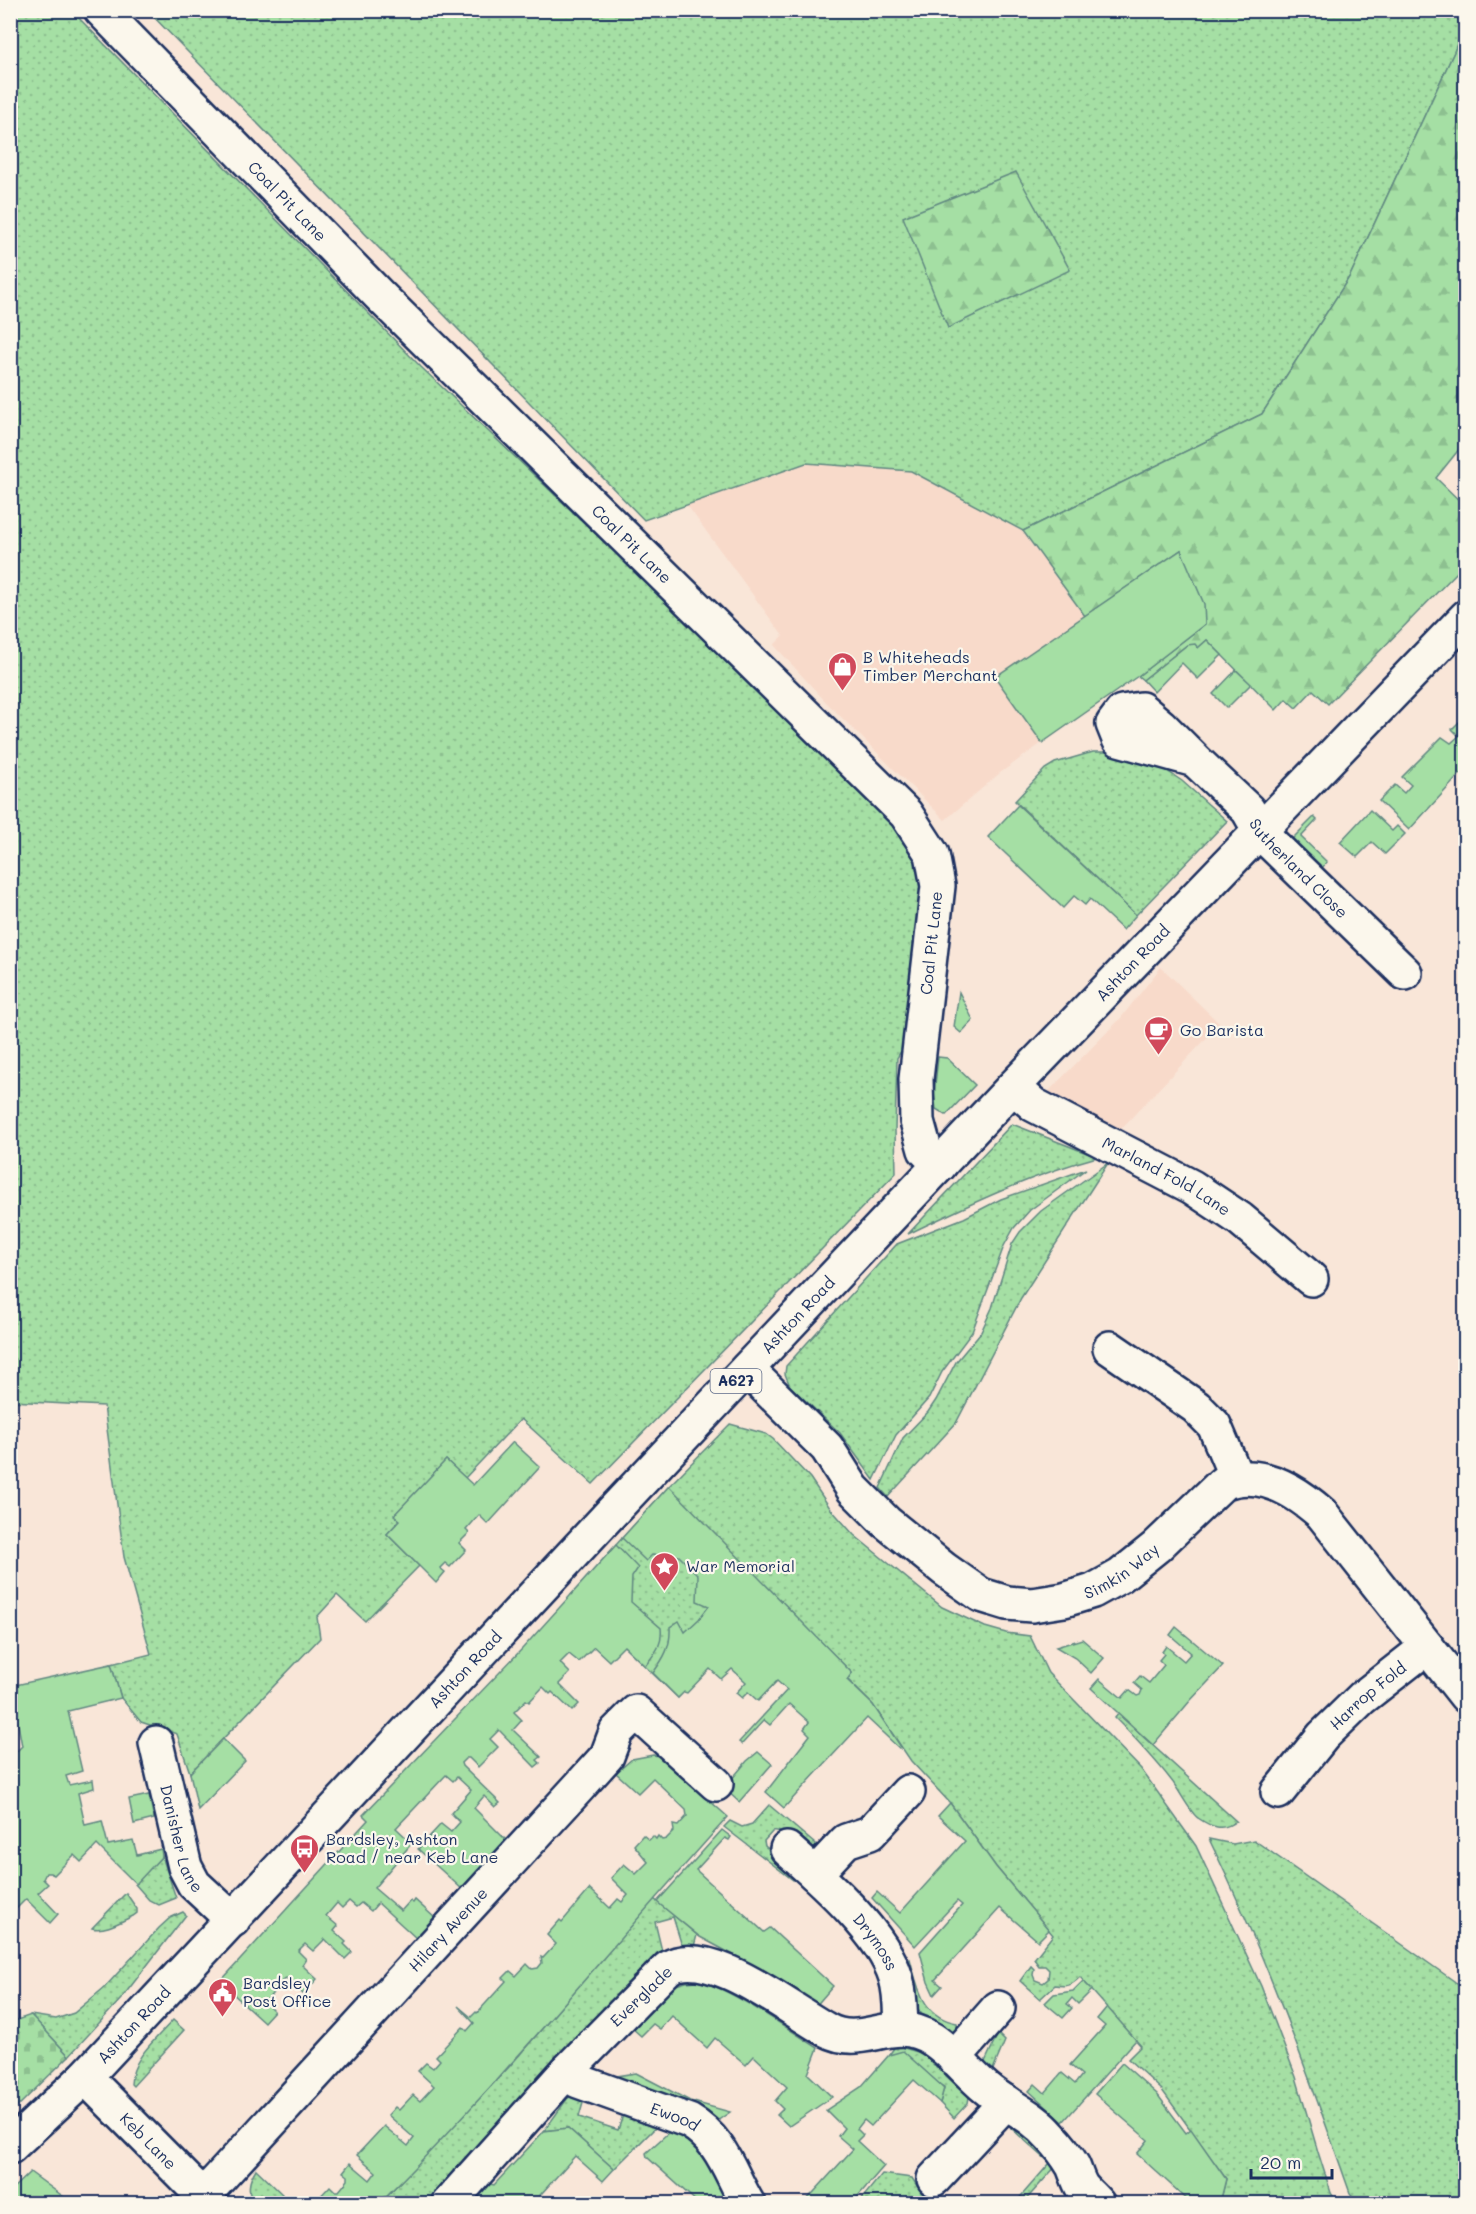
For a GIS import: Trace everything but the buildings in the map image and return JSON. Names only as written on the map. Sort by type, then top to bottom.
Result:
[{"type":"main road","name":"Coal Pit Lane","points":[[101,10],[380,296],[906,814],[932,854],[938,886],[916,1079],[917,1121],[925,1150],[940,1165]]},
{"type":"main road","name":"Ashton Road","points":[[10,2147],[85,2078],[1013,1087],[1466,617]]},
{"type":"main road","name":"Sutherland Close","points":[[1195,760],[1248,810],[1260,831],[1405,973]]},
{"type":"main road","name":"Marland Fold Lane","points":[[1013,1087],[1034,1106],[1192,1186],[1240,1219],[1311,1279]]},
{"type":"main road","points":[[1110,1348],[1157,1367],[1214,1425],[1236,1477],[1257,1478],[1282,1486],[1306,1500],[1322,1514],[1466,1696]]},
{"type":"main road","name":"Simkin Way","points":[[747,1369],[827,1448],[859,1495],[886,1521],[944,1569],[972,1588],[981,1594],[1007,1603],[1032,1605],[1064,1600],[1093,1591],[1129,1569],[1156,1547],[1212,1492],[1223,1483],[1236,1477]]},
{"type":"main road","name":"Harrop Fold","points":[[1278,1792],[1319,1754],[1362,1698],[1427,1647]]},
{"type":"main road","name":"Hilary Avenue","points":[[207,2200],[607,1756],[616,1732],[636,1712],[716,1784]]},
{"type":"main road","name":"Danisher Lane","points":[[156,1743],[185,1867],[194,1884],[233,1920]]},
{"type":"main road","points":[[815,1874],[846,1841],[870,1833],[908,1792]]},
{"type":"main road","name":"Drymoss","points":[[786,1849],[815,1874],[860,1920],[887,1958],[899,1991],[901,2028]]},
{"type":"main road","name":"Everglade","points":[[448,2204],[567,2071],[674,1964],[684,1962],[708,1965],[727,1971],[760,1988],[810,2021],[842,2037],[850,2038],[901,2028]]},
{"type":"main road","points":[[954,2058],[998,2008]]},
{"type":"main road","points":[[901,2028],[915,2030],[925,2035],[987,2089],[1031,2117],[1053,2138],[1072,2164],[1082,2198]]},
{"type":"main road","name":"Ewood","points":[[567,2071],[578,2081],[689,2121],[702,2129],[724,2155],[748,2204]]},
{"type":"main road","name":"Keb Lane","points":[[85,2078],[207,2200]]},
{"type":"main road","points":[[934,2179],[1006,2102]]},
{"type":"shaded area","points":[[806,463],[911,471],[1023,531],[1085,616],[995,677],[1042,743],[1000,773],[945,820],[826,702],[774,645],[783,636],[687,505]]},
{"type":"shaded area","points":[[1161,967],[1220,1024],[1118,1132],[1046,1094],[1120,1019]]},
{"type":"green space","points":[[1465,10],[1466,22],[1454,52],[1350,276],[1262,414],[1023,531],[911,471],[806,463],[644,520],[148,11]]},
{"type":"green space","points":[[10,11],[72,11],[421,367],[888,813],[918,861],[921,896],[905,1044],[897,1058],[896,1173],[593,1484],[521,1419],[465,1478],[446,1460],[395,1515],[400,1520],[387,1534],[419,1566],[365,1621],[337,1595],[317,1617],[320,1638],[190,1773],[177,1734],[141,1722],[121,1698],[111,1664],[151,1654],[124,1557],[104,1406],[11,1401]]},
{"type":"green space","points":[[1465,22],[1466,367],[1458,377],[1465,383],[1465,442],[1436,478],[1465,506],[1465,564],[1328,704],[1313,690],[1296,708],[1286,699],[1276,710],[1207,640],[1198,648],[1187,645],[1143,680],[1138,676],[1205,624],[1181,550],[1085,616],[1023,531],[1262,414],[1350,276],[1454,52]]},
{"type":"green space","points":[[1016,172],[1070,270],[948,328],[903,217]]},
{"type":"green space","points":[[1181,550],[1204,604],[1205,624],[1138,676],[1042,743],[995,677]]},
{"type":"green space","points":[[1207,640],[1222,655],[1198,679],[1182,663],[1154,692],[1143,680],[1187,645],[1195,644],[1198,648]]},
{"type":"green space","points":[[1236,670],[1251,684],[1227,708],[1213,694]]},
{"type":"green space","points":[[1459,722],[1465,728],[1465,769],[1409,830],[1379,801],[1395,785],[1404,793],[1411,785],[1402,777],[1442,737],[1451,743],[1459,736],[1452,729]]},
{"type":"green space","points":[[1093,752],[1109,752],[1164,769],[1182,781],[1227,821],[1136,915],[1015,801],[1045,769],[1055,763]]},
{"type":"green space","points":[[1018,805],[1136,915],[1123,930],[1090,899],[1085,905],[1074,896],[1063,908],[988,837]]},
{"type":"green space","points":[[1370,810],[1392,831],[1397,826],[1405,834],[1385,854],[1372,842],[1357,857],[1340,842]]},
{"type":"green space","points":[[1314,817],[1317,820],[1301,837],[1327,862],[1321,869],[1291,840]]},
{"type":"green space","points":[[959,992],[973,1020],[961,1033],[954,1027]]},
{"type":"green space","points":[[938,1057],[947,1058],[975,1085],[946,1115],[936,1109],[934,1094]]},
{"type":"green space","points":[[1012,1124],[1097,1157],[1025,1181],[908,1234]]},
{"type":"green space","points":[[1108,1163],[1021,1298],[956,1423],[888,1497],[880,1488],[903,1438],[928,1412],[956,1362],[981,1332],[992,1308],[1012,1244],[1020,1232],[1041,1211]]},
{"type":"green space","points":[[1086,1169],[1030,1210],[1014,1228],[1004,1246],[972,1332],[942,1372],[929,1398],[896,1435],[874,1480],[840,1433],[790,1386],[785,1374],[786,1366],[897,1244],[964,1218],[1001,1199]]},
{"type":"green space","points":[[730,1424],[766,1434],[773,1439],[810,1478],[830,1508],[854,1535],[942,1607],[985,1627],[1030,1636],[1048,1673],[1141,1769],[1196,1846],[1261,1986],[1296,2077],[1331,2193],[1337,2203],[1220,2203],[1226,2179],[1162,2090],[1128,2059],[1141,2046],[1080,1977],[1069,1985],[1055,1985],[1040,1999],[1020,1981],[1031,1966],[1034,1969],[1035,1980],[1043,1983],[1048,1979],[1049,1970],[1045,1966],[1039,1966],[1034,1959],[1053,1935],[996,1867],[950,1803],[911,1761],[873,1705],[847,1679],[852,1673],[775,1596],[678,1698],[571,1595],[669,1486]]},
{"type":"green space","points":[[513,1442],[540,1467],[488,1524],[479,1515],[466,1530],[469,1533],[459,1543],[466,1550],[450,1567],[445,1563],[440,1568],[445,1572],[436,1583],[387,1534],[400,1520],[394,1515],[446,1460],[473,1485]]},
{"type":"green space","points":[[669,1486],[852,1673],[847,1680],[873,1705],[901,1747],[900,1749],[867,1718],[784,1808],[766,1792],[810,1735],[804,1729],[809,1722],[789,1704],[770,1725],[764,1720],[742,1744],[739,1742],[787,1690],[777,1681],[758,1701],[748,1692],[742,1698],[736,1693],[746,1682],[732,1669],[721,1679],[710,1669],[687,1693],[684,1692],[678,1698],[653,1673],[666,1652],[670,1627],[679,1621],[685,1632],[709,1606],[697,1601],[698,1575],[679,1556],[652,1555],[646,1561],[622,1538]]},
{"type":"green space","points":[[616,1545],[638,1568],[632,1577],[631,1602],[661,1628],[658,1648],[652,1657],[645,1666],[624,1646],[609,1661],[594,1647],[579,1662],[569,1654],[560,1663],[570,1673],[559,1684],[579,1704],[572,1711],[552,1692],[550,1694],[543,1687],[529,1702],[526,1700],[514,1712],[522,1720],[513,1730],[541,1757],[537,1760],[540,1763],[535,1767],[499,1730],[490,1739],[498,1747],[478,1767],[469,1758],[461,1763],[500,1803],[495,1807],[484,1796],[474,1808],[507,1841],[463,1890],[418,1849],[441,1824],[451,1832],[460,1822],[451,1813],[471,1790],[457,1777],[453,1781],[446,1775],[396,1828],[412,1843],[374,1888],[401,1911],[410,1901],[413,1903],[415,1900],[435,1918],[417,1939],[378,1903],[371,1911],[361,1903],[356,1907],[349,1901],[342,1908],[337,1903],[326,1916],[338,1926],[334,1931],[346,1942],[344,1944],[352,1952],[345,1959],[325,1939],[313,1951],[305,1944],[298,1951],[306,1959],[302,1965],[317,1979],[303,1994],[286,1978],[265,2002],[274,2011],[264,2022],[220,1982],[368,1820],[363,1815],[522,1649]]},
{"type":"green space","points":[[1176,1627],[1223,1666],[1153,1745],[1091,1688],[1099,1679],[1122,1698],[1129,1690],[1137,1696],[1140,1695],[1142,1690],[1134,1683],[1140,1676],[1149,1683],[1164,1665],[1159,1660],[1166,1646],[1184,1661],[1191,1653],[1170,1635]]},
{"type":"green space","points":[[1082,1639],[1104,1658],[1091,1673],[1075,1658],[1056,1647]]},
{"type":"green space","points":[[111,1664],[121,1698],[68,1711],[82,1771],[66,1776],[69,1785],[93,1780],[94,1788],[78,1793],[85,1825],[102,1821],[108,1845],[133,1840],[137,1855],[161,1849],[162,1856],[136,1884],[97,1845],[81,1862],[74,1855],[54,1875],[46,1873],[43,1879],[48,1884],[38,1893],[58,1914],[50,1923],[26,1899],[11,1914],[11,1757],[22,1746],[11,1686]]},
{"type":"green space","points":[[1118,1714],[1236,1821],[1217,1827],[1195,1816],[1165,1772],[1115,1718]]},
{"type":"green space","points":[[223,1739],[245,1761],[198,1810],[190,1773]]},
{"type":"green space","points":[[758,1752],[772,1764],[739,1802],[724,1788],[747,1761]]},
{"type":"green space","points":[[659,1756],[728,1817],[469,2110],[379,2203],[314,2203],[330,2186],[335,2191],[339,2191],[348,2180],[348,2176],[343,2172],[350,2163],[370,2180],[376,2172],[357,2155],[384,2126],[408,2146],[414,2138],[388,2115],[395,2107],[399,2110],[413,2095],[420,2101],[434,2086],[418,2071],[426,2063],[433,2068],[440,2060],[436,2056],[463,2027],[467,2031],[474,2023],[458,2006],[471,2017],[506,1981],[503,1978],[510,1971],[516,1976],[527,1964],[532,1969],[538,1968],[542,1963],[541,1957],[543,1958],[556,1944],[547,1935],[560,1920],[562,1922],[590,1889],[610,1908],[618,1899],[622,1902],[628,1895],[611,1878],[624,1864],[636,1874],[648,1862],[634,1845],[643,1835],[649,1840],[653,1836],[656,1839],[658,1836],[662,1840],[666,1839],[674,1831],[673,1825],[678,1826],[687,1816],[686,1810],[653,1778],[638,1793],[616,1773],[632,1759]]},
{"type":"green space","points":[[149,1795],[154,1819],[134,1824],[129,1799]]},
{"type":"green space","points":[[950,1803],[996,1867],[1049,1930],[1038,1941],[1000,1908],[935,1980],[942,1986],[934,1995],[920,1952],[962,1905],[957,1901],[915,1946],[872,1898],[877,1892],[900,1913],[965,1841],[938,1816]]},
{"type":"green space","points":[[769,1805],[821,1849],[811,1851],[787,1835],[773,1831],[764,1841],[765,1846],[797,1875],[793,1880],[724,1827],[730,1821],[742,1827],[752,1824]]},
{"type":"green space","points":[[722,1830],[731,1837],[729,1840],[725,1838],[696,1870],[764,1932],[770,1928],[833,1986],[814,2008],[741,1959],[700,1937],[657,1902]]},
{"type":"green space","points":[[1209,1839],[1233,1844],[1254,1840],[1465,1991],[1465,2203],[1358,2203],[1350,2193],[1267,1970]]},
{"type":"green space","points":[[162,1856],[176,1898],[159,1905],[149,1900],[135,1884]]},
{"type":"green space","points":[[126,1893],[137,1909],[137,1913],[107,1927],[92,1928]]},
{"type":"green space","points":[[654,1899],[697,1935],[693,1950],[682,1946],[673,1917],[655,1922],[662,1951],[427,2203],[379,2204],[509,2067]]},
{"type":"green space","points":[[183,1912],[186,1915],[121,1999],[69,2056],[31,2015],[56,2019],[74,2013],[105,1987],[159,1928],[170,1918]]},
{"type":"green space","points":[[910,1959],[923,2000],[936,2015],[957,2023],[958,2032],[944,2032],[934,2027],[920,2013],[902,1964]]},
{"type":"green space","points":[[697,1981],[725,1991],[818,2048],[808,2074],[832,2097],[789,2126],[777,2115],[783,2109],[775,2101],[787,2087],[754,2056],[746,2065],[715,2038],[707,2048],[672,2016],[660,2029],[653,2024],[641,2036],[632,2028],[669,1987]]},
{"type":"green space","points":[[1083,1981],[1092,1990],[1078,2004],[1072,1998],[1067,2004],[1072,2008],[1063,2018],[1045,2003],[1054,1994],[1073,1991]]},
{"type":"green space","points":[[1107,2007],[1136,2040],[1063,2122],[1029,2091],[1035,2084],[1045,2093],[1062,2073],[1075,2084],[1082,2075],[1070,2065],[1105,2026],[1097,2019]]},
{"type":"green space","points":[[31,2015],[69,2056],[11,2113],[11,2022]]},
{"type":"green space","points":[[173,2020],[184,2030],[133,2086],[131,2084],[132,2075],[140,2057]]},
{"type":"green space","points":[[998,2034],[1005,2041],[992,2072],[984,2064]]},
{"type":"green space","points":[[901,2047],[921,2053],[969,2097],[968,2103],[954,2118],[940,2103],[944,2087],[889,2055],[894,2048]]},
{"type":"green space","points":[[903,2051],[944,2088],[940,2103],[914,2080],[871,2126],[864,2120],[857,2129],[863,2135],[857,2141],[884,2166],[852,2203],[804,2203],[853,2149],[838,2136],[844,2128],[826,2110],[861,2087],[889,2055]]},
{"type":"green space","points":[[1122,2063],[1157,2094],[1186,2133],[1191,2129],[1226,2179],[1220,2203],[1191,2203],[1137,2154],[1148,2140],[1095,2094]]},
{"type":"green space","points":[[636,2073],[690,2101],[730,2112],[717,2121],[603,2078]]},
{"type":"green space","points":[[574,2094],[585,2096],[579,2117],[618,2130],[625,2109],[657,2119],[655,2128],[614,2169],[568,2128],[544,2131],[567,2099]]},
{"type":"green space","points":[[1016,2125],[1057,2165],[1023,2203],[1015,2203],[1050,2163],[1011,2128]]},
{"type":"green space","points":[[568,2128],[614,2169],[603,2181],[575,2156],[533,2203],[473,2203],[490,2184],[494,2185],[544,2131]]},
{"type":"green space","points":[[669,2132],[692,2144],[708,2160],[733,2203],[698,2203],[647,2157],[646,2153]]},
{"type":"green space","points":[[256,2169],[282,2194],[283,2203],[252,2203],[250,2186]]},
{"type":"green space","points":[[30,2172],[72,2203],[11,2203],[11,2190]]},
{"type":"green space","points":[[882,2174],[912,2178],[919,2189],[931,2199],[931,2203],[863,2203],[860,2201]]},
{"type":"place","name":"B Whiteheads Timber Merchant","points":[[842,692]]},
{"type":"place","name":"Go Barista","points":[[1159,1056]]},
{"type":"place","name":"War Memorial","points":[[665,1592]]},
{"type":"place","name":"Bardsley, Ashton Road / near Keb Lane","points":[[305,1874]]},
{"type":"place","name":"Bardsley Post Office","points":[[222,2018]]}]
